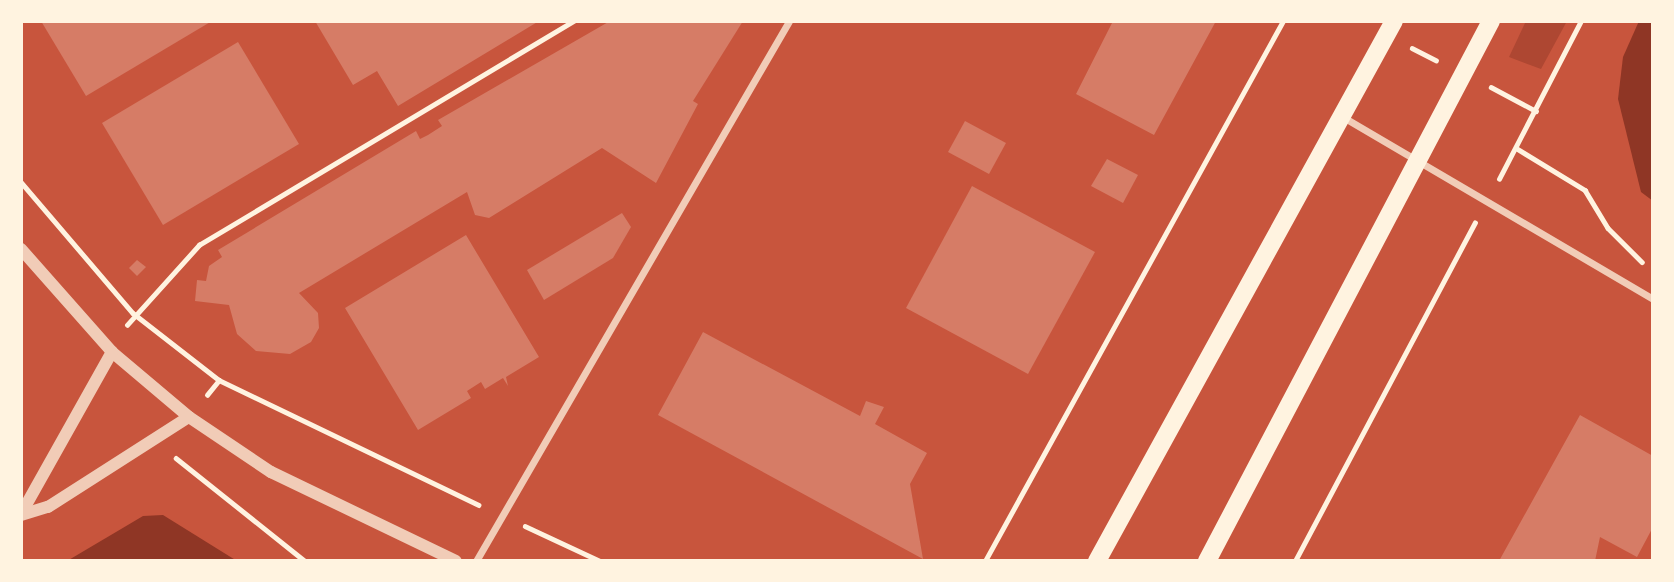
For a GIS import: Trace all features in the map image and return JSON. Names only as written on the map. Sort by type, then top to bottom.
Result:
[{"type":"main road","points":[[1097,561],[1394,21]]},
{"type":"main road","points":[[1207,561],[1420,163],[1491,21]]},
{"type":"street","points":[[476,561],[789,21]]},
{"type":"street","points":[[1343,117],[1653,299]]},
{"type":"street","points":[[21,249],[112,352],[188,418],[271,472],[456,561]]},
{"type":"street","points":[[21,515],[112,352]]},
{"type":"street","points":[[21,515],[48,507],[188,418]]},
{"type":"path","points":[[133,313],[199,244],[574,21]]},
{"type":"path","points":[[985,561],[1283,21]]},
{"type":"path","points":[[1295,561],[1536,111],[1581,21]]},
{"type":"path","points":[[1516,148],[1585,190],[1608,228],[1646,267]]},
{"type":"path","points":[[21,182],[133,313],[219,380],[600,561]]},
{"type":"path","points":[[157,439],[305,561]]},
{"type":"shaded area","points":[[1526,21],[1567,21],[1541,69],[1509,57]]},
{"type":"shaded area","points":[[1639,21],[1653,21],[1653,201],[1641,192],[1618,99],[1623,57]]},
{"type":"shaded area","points":[[163,515],[237,561],[67,561],[143,516]]},
{"type":"building","points":[[41,21],[212,21],[86,96]]},
{"type":"building","points":[[315,21],[539,21],[398,106],[377,71],[353,85]]},
{"type":"building","points":[[610,21],[743,21],[693,101],[698,104],[656,183],[602,148],[489,218],[475,215],[467,192],[299,293],[318,313],[319,328],[311,342],[290,354],[256,351],[237,334],[229,305],[195,301],[197,280],[206,281],[209,266],[222,257],[218,250],[416,131],[420,139],[428,135],[442,126],[438,120]]},
{"type":"building","points":[[1107,21],[1216,21],[1154,135],[1076,94],[1112,23]]},
{"type":"building","points":[[238,42],[299,144],[163,225],[102,123]]},
{"type":"building","points":[[965,121],[1006,143],[989,174],[948,152]]},
{"type":"building","points":[[1107,159],[1138,175],[1123,203],[1091,186]]},
{"type":"building","points":[[972,186],[1095,252],[1028,374],[906,308]]},
{"type":"building","points":[[622,213],[631,227],[613,258],[544,300],[527,270]]},
{"type":"building","points":[[466,235],[539,357],[506,377],[508,386],[503,378],[485,389],[481,382],[467,391],[471,398],[418,430],[345,308]]},
{"type":"building","points":[[137,260],[146,267],[137,276],[129,268]]},
{"type":"building","points":[[703,332],[860,416],[866,401],[884,407],[875,424],[927,453],[910,484],[923,559],[658,415]]},
{"type":"building","points":[[1580,415],[1653,456],[1653,527],[1637,557],[1600,537],[1595,561],[1499,561]]}]
